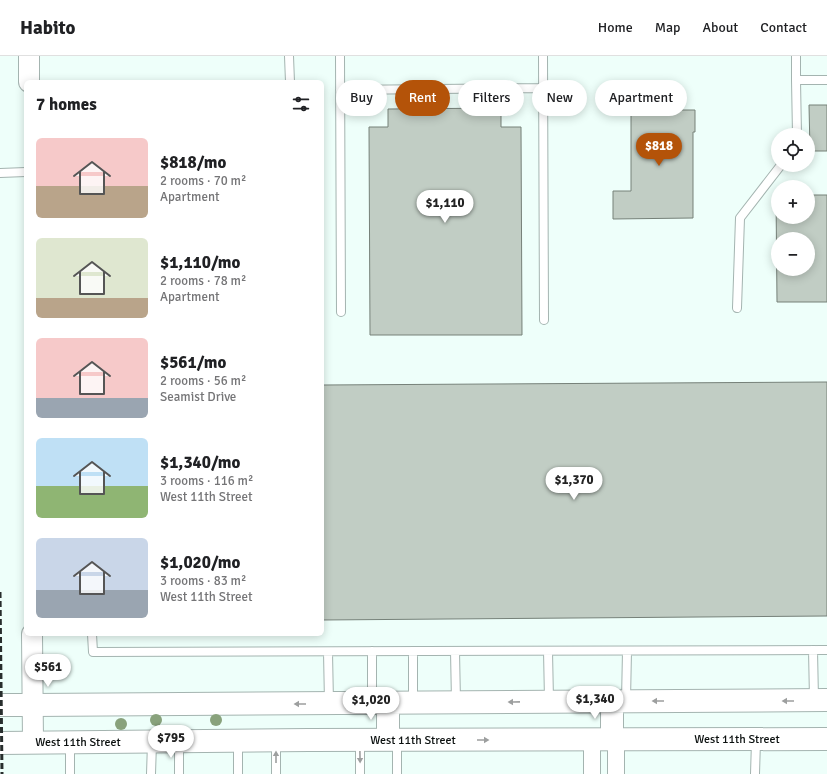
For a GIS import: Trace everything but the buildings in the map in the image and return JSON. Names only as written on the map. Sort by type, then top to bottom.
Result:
[{"type":"main road","points":[[0,705],[820,700]]},
{"type":"main road","points":[[606,739],[619,702]]},
{"type":"main road","points":[[380,703],[392,740]]},
{"type":"main road","name":"West 11th Street","points":[[0,742],[827,739]]},
{"type":"street","points":[[28,56],[29,80]]},
{"type":"street","points":[[32,636],[33,742]]},
{"type":"street","points":[[592,774],[606,739]]},
{"type":"street","points":[[606,739],[616,774]]},
{"type":"lane","points":[[289,56],[290,80]]},
{"type":"lane","points":[[340,56],[340,80]]},
{"type":"lane","points":[[543,56],[543,80]]},
{"type":"lane","points":[[796,56],[797,128]]},
{"type":"lane","points":[[796,80],[827,80]]},
{"type":"lane","points":[[387,90],[532,88]]},
{"type":"lane","points":[[340,116],[341,312]]},
{"type":"lane","points":[[543,116],[544,320]]},
{"type":"lane","points":[[0,173],[24,172]]},
{"type":"lane","points":[[737,308],[740,218],[776,172]]},
{"type":"lane","points":[[92,636],[93,652],[827,650]]},
{"type":"lane","points":[[813,650],[820,700]]},
{"type":"lane","points":[[456,651],[456,703]]},
{"type":"lane","points":[[548,651],[549,702]]},
{"type":"lane","points":[[619,702],[627,651]]},
{"type":"lane","points":[[328,652],[329,704]]},
{"type":"lane","points":[[372,652],[380,703]]},
{"type":"lane","points":[[412,652],[413,703]]},
{"type":"lane","points":[[755,774],[756,739]]},
{"type":"lane","points":[[360,740],[360,774]]},
{"type":"lane","points":[[392,740],[397,774]]},
{"type":"lane","points":[[179,741],[179,774]]},
{"type":"lane","points":[[238,741],[238,774]]},
{"type":"lane","points":[[276,741],[276,774]]},
{"type":"lane","points":[[70,742],[70,774]]},
{"type":"lane","points":[[151,774],[152,742]]},
{"type":"railway","points":[[0,592],[2,774]]}]
